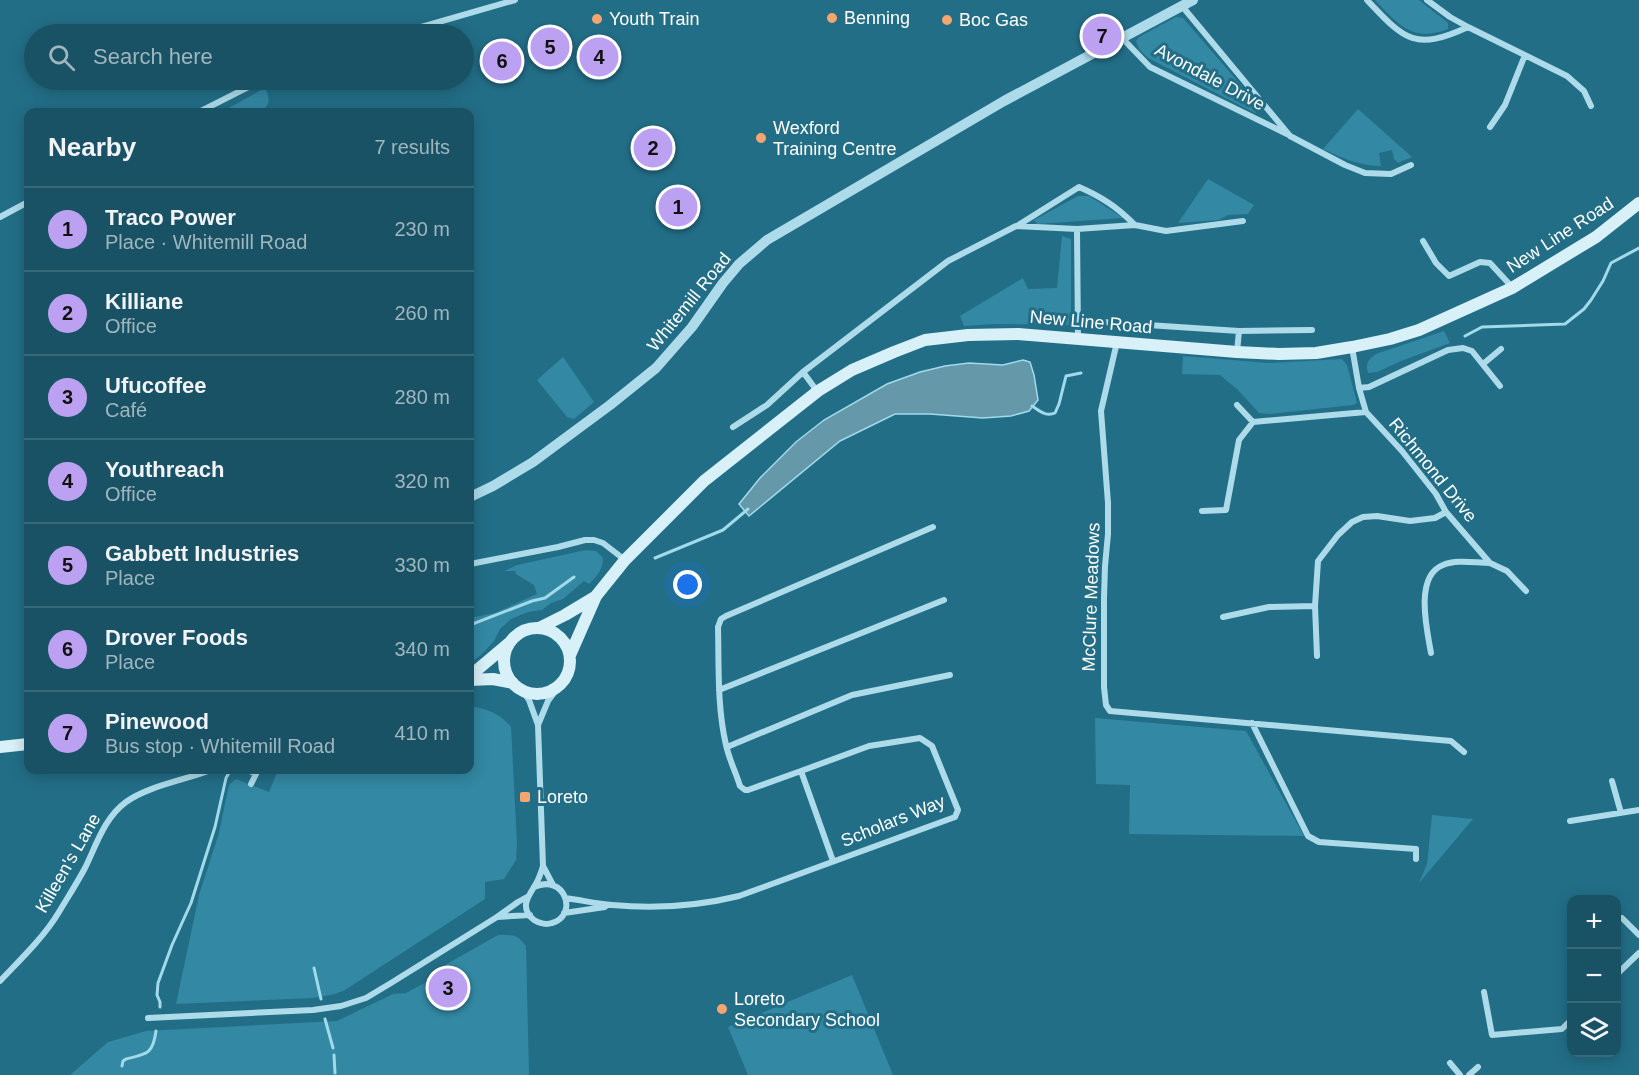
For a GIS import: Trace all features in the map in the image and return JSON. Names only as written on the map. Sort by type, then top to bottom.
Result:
[{"type":"main road","name":"New Line Road","points":[[570,655],[596,596],[625,560],[704,481],[818,392],[852,370],[894,352],[925,340],[968,335],[1018,334],[1237,352],[1316,352],[1352,347],[1419,330],[1512,288],[1596,237],[1639,203]]},
{"type":"main road","name":"New Line Road","points":[[539,628],[596,596]]},
{"type":"main road","points":[[474,672],[518,634],[528,629],[550,630],[560,636],[570,655],[570,666],[560,685],[540,694],[530,693],[517,686],[493,679],[474,680]]},
{"type":"main road","points":[[510,642],[505,653],[504,664],[507,675],[517,686]]},
{"type":"main road","points":[[0,747],[24,744]]},
{"type":"street","points":[[432,24],[515,0]]},
{"type":"street","name":"Whitemill Road","points":[[474,494],[493,486],[533,462],[656,368],[692,327],[739,264],[767,240],[1012,97],[1193,0]]},
{"type":"street","points":[[1367,0],[1394,28],[1410,38],[1427,40],[1448,36],[1468,27]]},
{"type":"street","points":[[1427,0],[1468,27],[1568,76],[1584,91],[1591,106]]},
{"type":"street","name":"Avondale Drive","points":[[1182,6],[1290,136]]},
{"type":"street","name":"Avondale Drive","points":[[1122,38],[1150,67],[1345,165],[1365,173],[1391,174],[1411,165]]},
{"type":"street","points":[[1490,127],[1505,105],[1525,55]]},
{"type":"street","points":[[208,108],[243,90]]},
{"type":"street","points":[[733,428],[767,405],[803,372],[948,261],[1016,226],[1079,187],[1099,195],[1120,209],[1135,225]]},
{"type":"street","points":[[0,217],[24,204]]},
{"type":"street","points":[[1016,226],[1077,229],[1135,225],[1166,231],[1243,221]]},
{"type":"street","points":[[1077,229],[1078,338]]},
{"type":"street","points":[[1423,241],[1436,263],[1449,276],[1480,262],[1490,263],[1512,288]]},
{"type":"street","points":[[1102,322],[1239,331],[1312,330]]},
{"type":"street","points":[[1237,352],[1239,331]]},
{"type":"street","name":"McClure Meadows","points":[[1117,342],[1101,411],[1108,503],[1104,598],[1104,687],[1106,705],[1110,711],[1451,741],[1464,752]]},
{"type":"street","name":"Richmond Drive","points":[[1352,347],[1366,412],[1402,452],[1436,494],[1446,512],[1490,563],[1507,571],[1526,591]]},
{"type":"street","points":[[1359,388],[1369,387],[1435,355],[1456,348],[1472,351],[1500,386]]},
{"type":"street","points":[[1483,364],[1501,349]]},
{"type":"street","points":[[803,372],[818,392]]},
{"type":"street","points":[[1237,405],[1253,422]]},
{"type":"street","points":[[1202,511],[1226,510],[1239,440],[1253,422],[1366,412]]},
{"type":"street","points":[[1317,656],[1315,606],[1318,561],[1338,535],[1352,522],[1363,517],[1410,521],[1435,518],[1446,512]]},
{"type":"street","name":"Scholars Way","points":[[801,771],[833,861],[955,817],[958,810],[932,746],[920,738],[869,746],[745,790],[740,786],[726,747],[719,690],[718,627],[726,616],[933,527]]},
{"type":"street","points":[[474,563],[585,540],[603,543],[625,560]]},
{"type":"street","points":[[1431,652],[1424,605],[1432,572],[1443,565],[1457,562],[1490,563]]},
{"type":"street","points":[[719,690],[944,600]]},
{"type":"street","points":[[1223,617],[1269,607],[1315,606]]},
{"type":"street","points":[[726,747],[852,695],[950,675]]},
{"type":"street","points":[[538,725],[548,701],[560,685]]},
{"type":"street","points":[[148,1018],[313,1010],[341,1006],[366,998],[527,897],[543,866],[538,725],[529,700],[517,686]]},
{"type":"street","points":[[1252,723],[1308,836],[1319,842],[1416,849],[1416,859]]},
{"type":"street","name":"Killeen's Lane","points":[[0,981],[34,945],[58,914],[84,870],[109,819],[126,802],[199,774]]},
{"type":"street","points":[[251,784],[256,774]]},
{"type":"street","points":[[1612,781],[1621,813]]},
{"type":"street","points":[[1570,820],[1639,810]]},
{"type":"street","points":[[565,898],[612,905],[681,906],[739,896],[833,861]]},
{"type":"street","points":[[543,866],[553,885]]},
{"type":"street","points":[[527,897],[527,910],[540,923],[547,924],[557,921],[564,913],[566,908],[563,892],[553,885],[534,887]]},
{"type":"street","points":[[564,913],[612,905]]},
{"type":"street","points":[[497,917],[530,915]]},
{"type":"street","points":[[1621,918],[1639,935]]},
{"type":"street","points":[[1621,971],[1639,953]]},
{"type":"street","points":[[1484,992],[1492,1035],[1562,1029],[1567,1024]]},
{"type":"street","points":[[1450,1063],[1460,1075]]},
{"type":"street","points":[[1469,1075],[1478,1067]]},
{"type":"shaded area","points":[[1375,0],[1419,0],[1448,23],[1448,29],[1425,34],[1407,29],[1391,17]]},
{"type":"shaded area","points":[[1176,17],[1183,18],[1258,105],[1259,110],[1255,113],[1148,58],[1139,49],[1136,41],[1139,37]]},
{"type":"shaded area","points":[[261,90],[266,90],[268,104],[264,108],[229,108]]},
{"type":"shaded area","points":[[1358,109],[1412,157],[1398,163],[1394,159],[1392,150],[1379,153],[1381,166],[1373,166],[1351,161],[1323,149]]},
{"type":"shaded area","points":[[1208,179],[1254,205],[1248,214],[1228,215],[1219,220],[1178,223]]},
{"type":"shaded area","points":[[1078,196],[1089,196],[1123,218],[1037,224],[1034,220]]},
{"type":"shaded area","points":[[1062,236],[1071,239],[1071,325],[964,326],[960,316],[1023,278],[1028,289],[1057,288]]},
{"type":"shaded area","points":[[1444,331],[1450,343],[1377,372],[1368,373],[1368,362],[1376,354]]},
{"type":"shaded area","points":[[1183,356],[1268,363],[1342,359],[1347,365],[1357,403],[1269,414],[1259,413],[1238,390],[1220,375],[1182,374]]},
{"type":"shaded area","points":[[563,357],[594,402],[574,419],[567,417],[537,380]]},
{"type":"shaded area","points":[[1023,360],[1030,362],[1038,400],[1029,411],[1011,416],[983,418],[895,414],[840,441],[749,516],[739,504],[760,478],[796,442],[824,420],[887,384],[945,366],[969,363],[1003,365]]},
{"type":"shaded area","points":[[586,550],[596,551],[603,558],[601,569],[589,584],[584,581],[563,599],[551,603],[542,610],[528,612],[511,619],[500,629],[494,641],[474,660],[474,617],[495,613],[537,594],[534,585],[516,574],[515,571],[504,571],[517,565]]},
{"type":"shaded area","points":[[474,707],[496,714],[511,727],[516,860],[504,879],[485,882],[485,899],[345,990],[335,994],[314,998],[176,1004],[199,895],[219,833],[229,785],[236,779],[269,792],[276,774],[474,774]]},
{"type":"shaded area","points":[[1095,718],[1246,731],[1304,836],[1129,834],[1130,785],[1096,784]]},
{"type":"shaded area","points":[[1432,815],[1473,819],[1419,883],[1427,864]]},
{"type":"shaded area","points":[[498,935],[514,936],[526,946],[529,1075],[70,1075],[108,1042],[146,1031],[337,1021],[393,994],[406,993],[428,981],[438,969]]},
{"type":"shaded area","points":[[852,975],[893,1075],[748,1075],[728,1027]]},
{"type":"waterway","points":[[1465,336],[1482,327],[1565,324],[1584,309],[1591,300],[1611,263],[1639,248]]},
{"type":"waterway","points":[[1032,406],[1046,414],[1055,413],[1066,376],[1081,373]]},
{"type":"waterway","points":[[655,558],[723,530],[748,509]]},
{"type":"waterway","points":[[474,623],[545,598],[574,577]]},
{"type":"waterway","points":[[160,1007],[157,995],[158,983],[191,903],[215,827],[228,774]]},
{"type":"waterway","points":[[314,968],[321,999]]},
{"type":"waterway","points":[[325,1019],[333,1048]]},
{"type":"waterway","points":[[122,1066],[126,1059],[139,1056],[151,1049],[156,1031]]},
{"type":"waterway","points":[[334,1055],[335,1073]]},
{"type":"place","name":"Benning","points":[[832,18]]},
{"type":"place","name":"Youth Train","points":[[597,19]]},
{"type":"place","name":"Boc Gas","points":[[947,20]]},
{"type":"place","name":"Pinewood","points":[[1102,36]]},
{"type":"place","name":"Gabbett Industries","points":[[550,47]]},
{"type":"place","name":"Youthreach","points":[[599,57]]},
{"type":"place","name":"Drover Foods","points":[[502,61]]},
{"type":"place","name":"Wexford Training Centre","points":[[761,138]]},
{"type":"place","name":"Killiane","points":[[653,148]]},
{"type":"place","name":"Traco Power","points":[[678,207]]},
{"type":"place","name":"Loreto","points":[[525,797]]},
{"type":"place","name":"Ufucoffee","points":[[448,988]]},
{"type":"place","name":"Loreto Secondary School","points":[[722,1009]]}]
